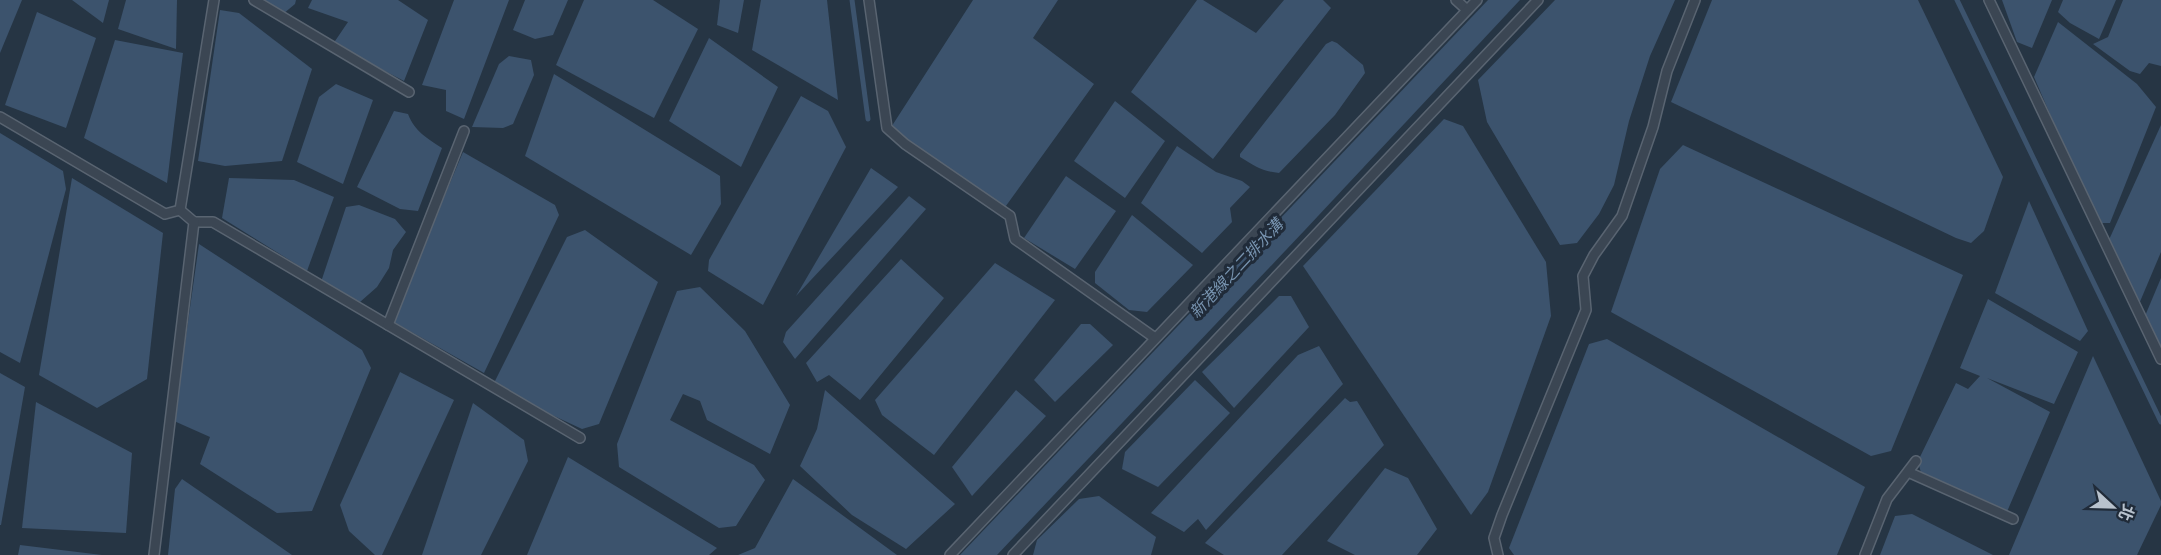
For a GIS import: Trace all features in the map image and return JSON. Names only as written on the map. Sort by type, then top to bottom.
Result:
[{"type":"lane","points":[[180,210],[214,0]]},
{"type":"lane","points":[[254,0],[409,92]]},
{"type":"lane","points":[[869,0],[887,128],[905,144],[1010,216],[1015,238],[1155,338]]},
{"type":"lane","points":[[1456,0],[1467,10]]},
{"type":"lane","points":[[950,555],[1477,0]]},
{"type":"lane","points":[[1013,555],[1538,0]]},
{"type":"lane","points":[[1498,555],[1494,538],[1502,515],[1586,310],[1583,276],[1594,255],[1622,216],[1653,127],[1667,71],[1695,0]]},
{"type":"lane","points":[[1989,0],[2161,359]]},
{"type":"lane","points":[[0,117],[165,214],[180,210]]},
{"type":"lane","points":[[388,325],[464,131]]},
{"type":"lane","points":[[180,210],[194,222],[213,222],[580,438]]},
{"type":"lane","points":[[154,555],[194,222]]},
{"type":"lane","points":[[1865,555],[1887,500],[1916,461]]},
{"type":"lane","points":[[1908,472],[2013,519]]},
{"type":"water","points":[[0,0],[22,0],[0,53]]},
{"type":"water","points":[[72,0],[109,0],[103,23]]},
{"type":"water","points":[[126,0],[177,0],[176,49],[118,29]]},
{"type":"water","points":[[258,0],[296,0],[295,4],[283,14]]},
{"type":"water","points":[[312,0],[398,0],[428,20],[404,81],[333,44],[348,22],[308,8]]},
{"type":"water","points":[[454,0],[509,0],[464,119],[446,111],[446,90],[422,85]]},
{"type":"water","points":[[525,0],[568,0],[553,35],[535,39],[513,30]]},
{"type":"water","points":[[584,0],[653,0],[698,29],[654,118],[556,65]]},
{"type":"water","points":[[720,0],[744,0],[738,33],[717,25]]},
{"type":"water","points":[[761,0],[827,0],[838,100],[752,50]]},
{"type":"water","points":[[973,0],[1058,0],[1033,38],[1094,84],[1003,210],[888,132]]},
{"type":"water","points":[[1197,0],[1203,0],[1256,33],[1284,0],[1323,0],[1331,8],[1213,159],[1131,92]]},
{"type":"water","name":"新港線之二排水溝","points":[[1488,0],[1520,0],[997,555],[960,555]]},
{"type":"water","points":[[1555,0],[1675,0],[1650,56],[1629,121],[1614,185],[1599,214],[1577,243],[1560,245],[1487,122],[1478,80]]},
{"type":"water","points":[[1712,0],[1918,0],[2003,177],[1984,231],[1971,243],[1956,238],[1671,102]]},
{"type":"water","points":[[2002,0],[2052,0],[2032,48],[2017,42]]},
{"type":"water","points":[[2063,0],[2116,0],[2099,39],[2070,23],[2058,12]]},
{"type":"water","points":[[2123,0],[2161,0],[2161,66],[2149,63],[2140,74],[2130,71],[2093,44],[2108,37]]},
{"type":"water","points":[[220,10],[239,13],[312,69],[282,161],[225,166],[198,161]]},
{"type":"water","points":[[37,12],[96,38],[66,128],[5,105]]},
{"type":"water","points":[[2058,22],[2137,84],[2156,107],[2110,223],[2097,223],[2034,77]]},
{"type":"water","points":[[709,38],[778,87],[741,167],[669,121]]},
{"type":"water","points":[[115,40],[183,53],[167,183],[84,138]]},
{"type":"water","points":[[1332,41],[1363,65],[1365,73],[1335,115],[1279,173],[1263,169],[1240,157],[1240,154],[1326,44]]},
{"type":"water","points":[[509,56],[531,60],[534,75],[513,124],[503,128],[472,127],[499,64]]},
{"type":"water","points":[[554,74],[720,176],[721,204],[691,255],[525,156]]},
{"type":"water","points":[[336,84],[373,100],[343,184],[297,162],[319,97]]},
{"type":"water","points":[[801,96],[828,111],[846,147],[763,305],[708,271],[709,260]]},
{"type":"water","points":[[1115,101],[1165,141],[1125,198],[1074,161]]},
{"type":"water","points":[[394,111],[408,114],[426,138],[442,148],[418,211],[400,209],[357,187]]},
{"type":"water","points":[[1444,119],[1463,126],[1546,262],[1551,316],[1488,492],[1471,515],[1303,266]]},
{"type":"water","points":[[2161,125],[2161,252],[2139,304],[2108,242]]},
{"type":"water","points":[[0,133],[63,171],[66,189],[20,363],[0,352]]},
{"type":"water","points":[[1683,145],[1963,275],[1891,451],[1871,456],[1611,312],[1660,169]]},
{"type":"water","points":[[1177,146],[1216,172],[1242,181],[1250,187],[1230,208],[1232,222],[1202,253],[1141,203]]},
{"type":"water","points":[[463,152],[555,205],[559,215],[484,373],[392,321]]},
{"type":"water","points":[[871,168],[898,187],[796,296]]},
{"type":"water","points":[[1066,176],[1116,211],[1075,269],[1024,238]]},
{"type":"water","points":[[72,178],[163,233],[147,379],[97,408],[39,375]]},
{"type":"water","points":[[229,178],[294,180],[334,197],[307,271],[222,218]]},
{"type":"water","points":[[909,196],[926,209],[795,359],[783,342],[786,332]]},
{"type":"water","points":[[2029,201],[2088,331],[2080,341],[1995,293]]},
{"type":"water","points":[[359,205],[395,219],[406,232],[393,250],[389,268],[377,287],[360,302],[321,282],[346,207]]},
{"type":"water","points":[[1132,215],[1193,265],[1147,312],[1129,310],[1095,283],[1095,272]]},
{"type":"water","points":[[585,230],[658,282],[599,424],[582,429],[492,387],[567,237]]},
{"type":"water","points":[[199,244],[362,350],[371,368],[312,511],[277,513],[200,464],[210,437],[174,421]]},
{"type":"water","points":[[901,259],[944,298],[860,400],[829,375],[817,382],[806,363]]},
{"type":"water","points":[[995,263],[1055,300],[934,455],[882,415],[875,400]]},
{"type":"water","points":[[2161,278],[2161,352],[2145,316]]},
{"type":"water","points":[[700,287],[745,331],[790,405],[770,454],[707,420],[700,401],[683,394],[670,420],[754,465],[765,480],[736,526],[719,528],[619,467],[617,444],[677,291]]},
{"type":"water","points":[[1279,296],[1291,296],[1309,327],[1234,408],[1202,372]]},
{"type":"water","points":[[1988,299],[2078,352],[2054,404],[1987,378],[2050,412],[2006,514],[1922,477],[1918,461],[1956,383],[1968,389],[1980,376],[1960,368]]},
{"type":"water","points":[[1081,324],[1090,324],[1113,345],[1055,402],[1034,380]]},
{"type":"water","points":[[1607,339],[1865,487],[1837,555],[1514,555],[1509,548],[1589,344]]},
{"type":"water","points":[[1319,346],[1343,384],[1206,530],[1198,519],[1184,532],[1151,513],[1298,355]]},
{"type":"water","points":[[2093,356],[2161,505],[2137,555],[2009,555]]},
{"type":"water","points":[[400,372],[454,400],[382,555],[375,555],[349,531],[340,505]]},
{"type":"water","points":[[0,373],[25,387],[1,525],[0,525]]},
{"type":"water","points":[[1195,380],[1230,413],[1158,487],[1122,469],[1125,452]]},
{"type":"water","points":[[825,390],[955,504],[906,549],[852,515],[800,466],[817,429]]},
{"type":"water","points":[[1016,390],[1046,416],[972,496],[952,467]]},
{"type":"water","points":[[1345,398],[1350,402],[1357,401],[1384,445],[1282,555],[1224,555],[1205,543]]},
{"type":"water","points":[[36,402],[132,453],[126,533],[22,528]]},
{"type":"water","points":[[473,403],[524,440],[528,461],[481,555],[422,555]]},
{"type":"water","points":[[568,457],[717,548],[709,555],[527,555]]},
{"type":"water","points":[[1385,468],[1408,478],[1437,529],[1417,555],[1355,555],[1327,541]]},
{"type":"water","points":[[182,479],[292,555],[168,555],[175,489]]},
{"type":"water","points":[[793,479],[897,555],[738,555],[755,548]]},
{"type":"water","points":[[1099,496],[1156,537],[1151,555],[1033,555],[1037,540],[1079,499]]},
{"type":"water","points":[[1912,514],[1993,555],[1880,555],[1895,516]]},
{"type":"water","points":[[20,545],[102,555],[18,555]]},
{"type":"waterway","points":[[852,0],[868,119]]},
{"type":"waterway","points":[[1957,0],[2161,422]]}]
